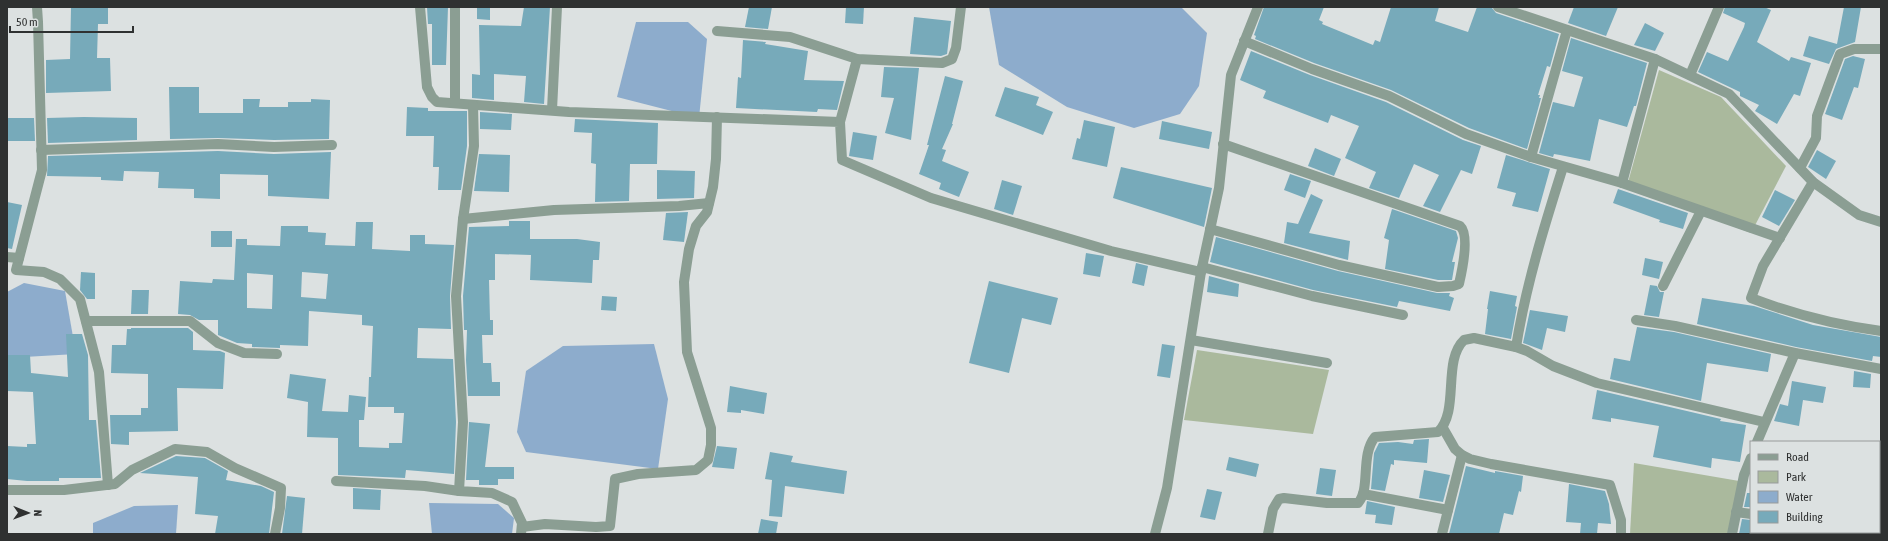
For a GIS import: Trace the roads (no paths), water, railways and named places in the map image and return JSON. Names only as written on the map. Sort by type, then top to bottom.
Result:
[{"type":"street","points":[[37,7],[42,170],[16,270],[44,272],[60,279],[80,299],[99,372],[108,485]]},
{"type":"street","points":[[420,7],[428,87],[432,97],[437,102],[552,110],[840,122]]},
{"type":"street","points":[[455,7],[455,103]]},
{"type":"street","points":[[552,110],[557,7]]},
{"type":"street","points":[[717,31],[790,37],[857,59],[942,63],[952,59],[956,48],[961,7]]},
{"type":"street","points":[[1155,534],[1167,488],[1202,270],[1219,188],[1231,75],[1258,7]]},
{"type":"street","points":[[1498,7],[1509,9],[1655,59],[1729,94],[1813,182],[1859,215],[1869,220],[1881,222]]},
{"type":"street","points":[[1690,75],[1719,7]]},
{"type":"street","points":[[1531,157],[1567,30]]},
{"type":"street","points":[[1244,41],[1312,69],[1389,96],[1466,134],[1531,157],[1622,183],[1780,238]]},
{"type":"street","points":[[1800,168],[1816,138],[1817,116],[1840,54],[1854,49],[1881,49]]},
{"type":"street","points":[[857,59],[840,122],[842,160],[924,195],[1020,226],[1111,251],[1403,315]]},
{"type":"street","points":[[1622,183],[1655,59]]},
{"type":"street","points":[[459,491],[463,422],[456,296],[463,219],[474,146],[473,105]]},
{"type":"street","points":[[336,481],[425,486],[459,491],[492,493],[512,502],[522,523],[521,530],[545,524],[596,527],[610,526],[615,479],[638,474],[696,470],[708,460],[711,445],[711,428],[687,352],[684,282],[689,249],[696,226],[707,212],[709,203],[716,159],[717,117]]},
{"type":"street","points":[[41,150],[218,144],[274,147],[332,145]]},
{"type":"street","points":[[1210,229],[1339,265],[1438,287],[1459,284],[1461,276],[1465,232],[1460,226],[1223,144]]},
{"type":"street","points":[[1516,347],[1523,304],[1536,252],[1563,167]]},
{"type":"street","points":[[1813,182],[1763,266],[1751,298],[1800,315],[1852,327],[1881,331]]},
{"type":"street","points":[[463,219],[554,210],[679,206],[709,203]]},
{"type":"street","points":[[1663,286],[1701,211]]},
{"type":"street","points":[[7,257],[19,258]]},
{"type":"street","points":[[1636,320],[1675,326],[1795,353],[1881,368]]},
{"type":"street","points":[[86,321],[190,321],[218,343],[244,353],[277,354]]},
{"type":"street","points":[[1268,534],[1273,509],[1279,499],[1284,498],[1352,504],[1358,503],[1363,494],[1369,449],[1375,437],[1438,432],[1443,428],[1447,415],[1457,351],[1460,344],[1464,340],[1474,338],[1516,347],[1527,351],[1553,366],[1597,383],[1764,422]]},
{"type":"street","points":[[1190,340],[1327,363]]},
{"type":"street","points":[[1757,441],[1764,422],[1795,353]]},
{"type":"street","points":[[1443,428],[1455,449],[1462,455],[1491,464],[1610,486],[1621,520],[1621,534]]},
{"type":"street","points":[[7,490],[64,490],[115,484],[132,470],[175,449],[207,452],[235,468],[281,488],[280,508],[275,534]]},
{"type":"street","points":[[1442,534],[1462,455]]},
{"type":"street","points":[[1732,534],[1744,476],[1750,461]]},
{"type":"street","points":[[1363,494],[1448,510]]},
{"type":"street","points":[[1736,512],[1750,514]]},
{"type":"water","points":[[989,7],[1181,7],[1207,33],[1199,86],[1180,114],[1134,128],[1067,107],[999,65]]},
{"type":"water","points":[[636,22],[688,22],[707,39],[699,118],[617,97]]},
{"type":"water","points":[[24,283],[65,291],[76,354],[7,358],[7,292]]},
{"type":"water","points":[[654,344],[668,399],[658,469],[526,452],[517,432],[526,371],[563,346]]},
{"type":"water","points":[[429,503],[498,504],[514,518],[512,534],[432,534]]},
{"type":"water","points":[[178,505],[176,534],[93,534],[93,523],[134,506]]}]
